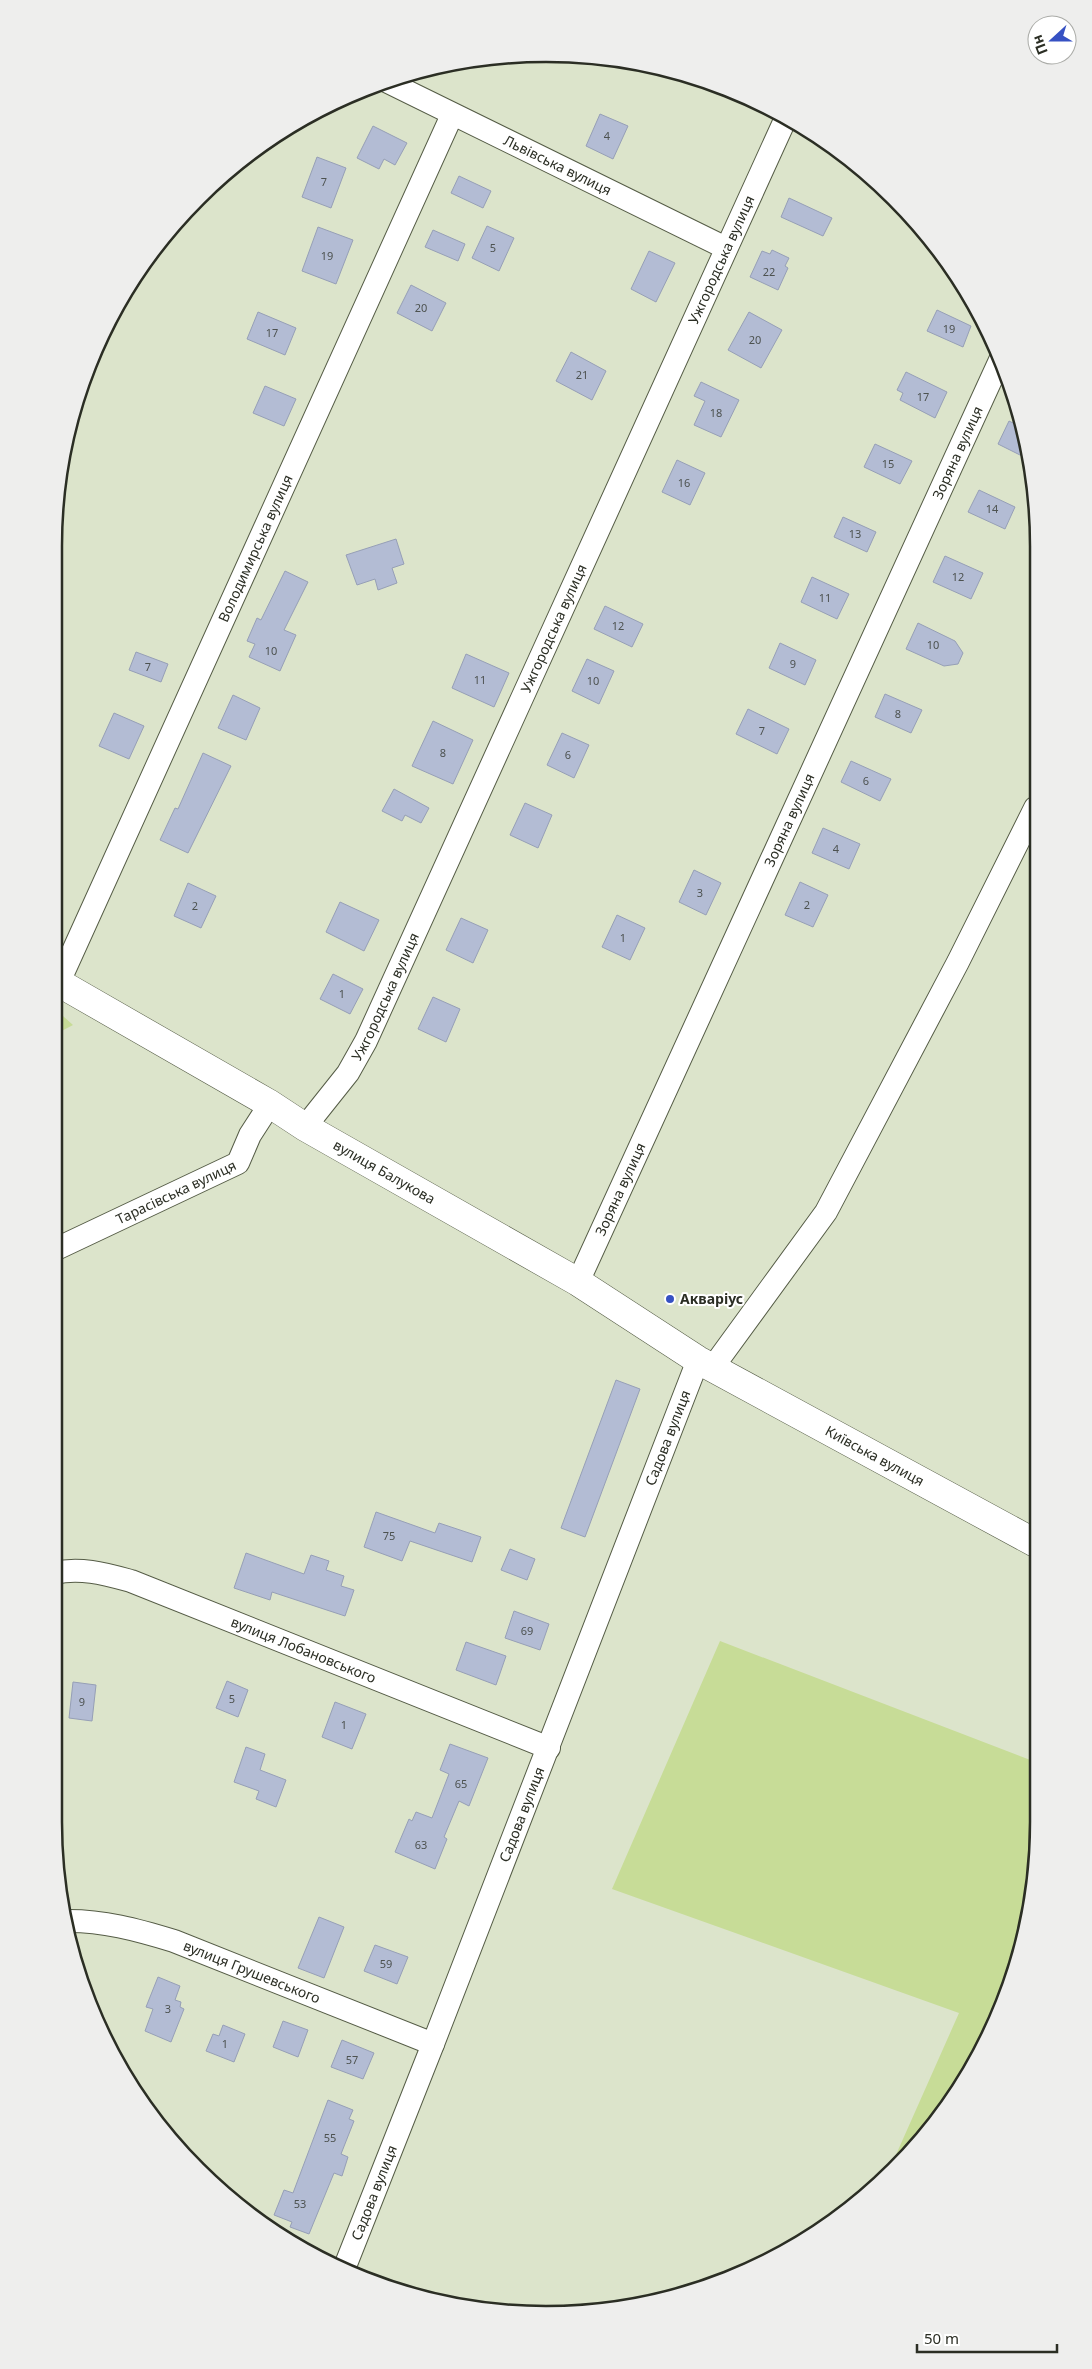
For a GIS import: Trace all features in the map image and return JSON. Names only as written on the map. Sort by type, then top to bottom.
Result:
[{"type":"main road","name":"вулиця Балукова","points":[[62,984],[270,1104],[305,1127],[578,1282],[705,1364]]},
{"type":"main road","name":"Київська вулиця","points":[[705,1364],[1030,1540]]},
{"type":"street","name":"Львівська вулиця","points":[[396,86],[726,248]]},
{"type":"street","name":"Володимирська вулиця","points":[[62,969],[105,884],[230,602],[452,115]]},
{"type":"street","name":"Ужгородська вулиця","points":[[305,1127],[348,1073],[366,1041],[783,124]]},
{"type":"street","name":"Зоряна вулиця","points":[[578,1282],[996,369]]},
{"type":"street","name":"Садова вулиця","points":[[346,2263],[549,1748],[705,1364],[826,1212],[958,962],[1030,818]]},
{"type":"street","name":"Тарасівська вулиця","points":[[62,1246],[238,1163],[250,1135],[270,1104]]},
{"type":"street","name":"вулиця Лобановського","points":[[62,1571],[96,1572],[130,1581],[549,1748]]},
{"type":"street","name":"вулиця Грушевського","points":[[73,1921],[100,1922],[174,1941],[433,2044]]},
{"type":"green space","points":[[62,1015],[73,1025],[62,1031]]},
{"type":"green space","points":[[720,1641],[1030,1760],[1030,1823],[1025,1886],[1013,1948],[1004,1978],[980,2037],[965,2065],[930,2117],[894,2158],[959,2013],[612,1889]]},
{"type":"building","points":[[600,114],[628,126],[613,159],[586,146]]},
{"type":"building","points":[[373,126],[407,143],[395,165],[384,159],[379,169],[357,158]]},
{"type":"building","points":[[317,157],[346,168],[331,208],[302,197]]},
{"type":"building","points":[[459,176],[491,191],[483,208],[451,193]]},
{"type":"building","points":[[789,198],[832,218],[823,236],[781,217]]},
{"type":"building","points":[[487,226],[514,238],[499,271],[472,258]]},
{"type":"building","points":[[318,227],[353,240],[336,284],[302,271]]},
{"type":"building","points":[[433,230],[465,244],[458,261],[425,247]]},
{"type":"building","points":[[772,250],[789,258],[785,266],[788,268],[778,290],[750,277],[762,251],[770,254]]},
{"type":"building","points":[[649,251],[675,263],[656,302],[631,289]]},
{"type":"building","points":[[411,285],[446,303],[432,331],[397,313]]},
{"type":"building","points":[[937,310],[971,326],[963,347],[927,331]]},
{"type":"building","points":[[258,312],[296,328],[285,355],[247,339]]},
{"type":"building","points":[[749,312],[782,330],[761,368],[728,350]]},
{"type":"building","points":[[571,352],[606,371],[592,400],[556,381]]},
{"type":"building","points":[[906,372],[947,392],[935,418],[900,400],[903,393],[897,390]]},
{"type":"building","points":[[701,382],[739,400],[721,437],[694,425],[705,401],[694,396]]},
{"type":"building","points":[[265,386],[296,399],[284,426],[253,413]]},
{"type":"building","points":[[1009,421],[1014,423],[1021,455],[998,444]]},
{"type":"building","points":[[875,444],[912,461],[900,484],[864,467]]},
{"type":"building","points":[[677,460],[705,473],[690,505],[662,492]]},
{"type":"building","points":[[979,490],[1015,507],[1005,529],[968,512]]},
{"type":"building","points":[[843,517],[876,532],[867,552],[834,537]]},
{"type":"building","points":[[396,539],[404,564],[392,568],[397,583],[378,590],[375,579],[357,585],[346,555]]},
{"type":"building","points":[[945,556],[983,573],[971,599],[933,582]]},
{"type":"building","points":[[285,571],[308,582],[284,630],[296,635],[280,671],[249,657],[255,644],[247,641],[257,618],[261,620]]},
{"type":"building","points":[[812,577],[849,594],[837,619],[801,602]]},
{"type":"building","points":[[605,606],[643,624],[632,647],[594,629]]},
{"type":"building","points":[[918,623],[955,641],[963,653],[958,664],[944,666],[906,649]]},
{"type":"building","points":[[780,643],[816,660],[805,685],[769,668]]},
{"type":"building","points":[[136,652],[168,664],[161,682],[129,670]]},
{"type":"building","points":[[466,654],[509,673],[494,707],[452,688]]},
{"type":"building","points":[[587,659],[614,671],[599,704],[572,691]]},
{"type":"building","points":[[885,694],[922,710],[911,733],[875,717]]},
{"type":"building","points":[[233,695],[260,708],[246,740],[218,728]]},
{"type":"building","points":[[748,709],[789,729],[777,754],[736,734]]},
{"type":"building","points":[[114,713],[144,726],[129,759],[99,746]]},
{"type":"building","points":[[433,721],[473,740],[453,784],[412,766]]},
{"type":"building","points":[[562,733],[589,745],[574,778],[547,765]]},
{"type":"building","points":[[203,753],[231,766],[188,853],[160,840],[175,808],[178,809]]},
{"type":"building","points":[[851,761],[891,779],[880,801],[841,782]]},
{"type":"building","points":[[394,789],[429,808],[421,823],[405,815],[402,821],[382,811]]},
{"type":"building","points":[[525,803],[552,815],[538,848],[510,835]]},
{"type":"building","points":[[823,828],[860,844],[849,869],[812,853]]},
{"type":"building","points":[[694,870],[721,883],[706,915],[679,902]]},
{"type":"building","points":[[800,882],[828,895],[813,927],[785,915]]},
{"type":"building","points":[[188,883],[216,896],[201,928],[174,916]]},
{"type":"building","points":[[340,902],[379,920],[364,951],[326,932]]},
{"type":"building","points":[[617,915],[645,928],[630,960],[602,947]]},
{"type":"building","points":[[461,918],[488,930],[473,963],[446,950]]},
{"type":"building","points":[[333,974],[363,989],[350,1014],[320,999]]},
{"type":"building","points":[[433,997],[460,1009],[446,1042],[418,1029]]},
{"type":"building","points":[[616,1380],[640,1389],[585,1537],[561,1528]]},
{"type":"building","points":[[376,1512],[435,1533],[439,1523],[481,1537],[472,1562],[410,1541],[402,1561],[364,1547]]},
{"type":"building","points":[[510,1549],[535,1559],[527,1580],[501,1570]]},
{"type":"building","points":[[246,1553],[304,1574],[311,1555],[329,1561],[326,1570],[344,1576],[341,1586],[354,1590],[345,1616],[272,1592],[270,1600],[234,1588]]},
{"type":"building","points":[[514,1611],[549,1624],[540,1650],[505,1638]]},
{"type":"building","points":[[466,1642],[506,1656],[496,1685],[456,1670]]},
{"type":"building","points":[[227,1681],[248,1690],[238,1717],[216,1708]]},
{"type":"building","points":[[73,1682],[96,1685],[92,1721],[69,1718]]},
{"type":"building","points":[[335,1702],[366,1714],[352,1749],[322,1737]]},
{"type":"building","points":[[450,1744],[488,1758],[469,1806],[459,1801],[444,1837],[447,1839],[435,1869],[395,1852],[409,1819],[412,1821],[416,1812],[432,1818],[449,1774],[440,1770]]},
{"type":"building","points":[[246,1747],[265,1754],[260,1770],[286,1780],[276,1807],[256,1799],[259,1791],[234,1782]]},
{"type":"building","points":[[319,1917],[344,1927],[324,1978],[298,1968]]},
{"type":"building","points":[[375,1945],[408,1957],[397,1984],[364,1971]]},
{"type":"building","points":[[158,1977],[180,1986],[175,2000],[181,2002],[180,2007],[184,2009],[171,2042],[145,2031],[153,2009],[146,2007]]},
{"type":"building","points":[[283,2021],[308,2030],[298,2057],[273,2047]]},
{"type":"building","points":[[223,2025],[245,2034],[234,2062],[206,2051],[213,2034],[219,2036]]},
{"type":"building","points":[[342,2040],[374,2053],[363,2079],[331,2067]]},
{"type":"building","points":[[328,2100],[353,2110],[349,2119],[354,2121],[341,2154],[348,2157],[342,2176],[334,2173],[309,2234],[290,2227],[292,2222],[274,2215],[284,2190],[293,2193]]},
{"type":"place","name":"Акваріус","points":[[670,1299]]}]
